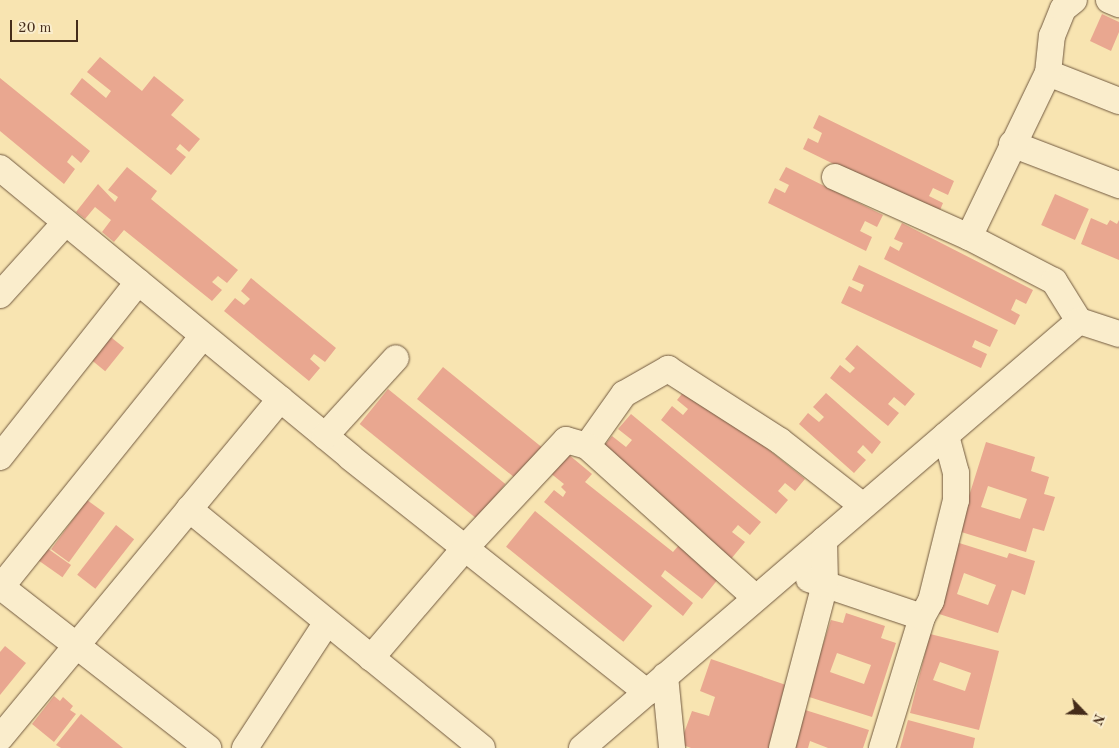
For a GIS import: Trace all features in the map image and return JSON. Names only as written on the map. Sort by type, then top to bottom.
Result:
[{"type":"street","points":[[969,237],[1012,144],[1048,73],[1052,36],[1063,9],[1074,0]]},
{"type":"street","points":[[1109,0],[1119,4]]},
{"type":"street","points":[[1048,73],[1119,101]]},
{"type":"street","points":[[1012,144],[1119,185]]},
{"type":"street","points":[[0,168],[325,436],[465,548],[656,684],[672,748]]},
{"type":"street","points":[[835,178],[969,237],[1054,281],[1079,320],[1119,334]]},
{"type":"street","points":[[0,295],[66,222]]},
{"type":"street","points":[[0,457],[138,282]]},
{"type":"street","points":[[582,748],[1079,320]]},
{"type":"street","points":[[204,336],[1,587],[208,748]]},
{"type":"street","points":[[325,436],[396,358]]},
{"type":"street","points":[[587,446],[624,394],[668,369],[780,441],[863,506]]},
{"type":"street","points":[[0,738],[280,399]]},
{"type":"street","points":[[882,748],[922,617],[931,601],[956,500],[956,473],[946,435]]},
{"type":"street","points":[[371,658],[465,548],[566,440],[587,446],[756,598]]},
{"type":"street","points":[[189,509],[482,748]]},
{"type":"street","points":[[782,748],[825,584],[824,540]]},
{"type":"street","points":[[788,571],[922,617]]},
{"type":"street","points":[[245,748],[327,622]]},
{"type":"building","points":[[1102,14],[1119,22],[1119,32],[1111,51],[1090,41]]},
{"type":"building","points":[[100,57],[142,91],[154,76],[184,100],[171,115],[200,139],[189,152],[180,144],[176,149],[186,157],[171,175],[70,94],[82,78],[106,98],[111,91],[87,72]]},
{"type":"building","points":[[0,78],[90,151],[81,163],[72,155],[67,162],[75,169],[64,184],[0,131]]},
{"type":"building","points":[[819,115],[954,181],[948,195],[933,188],[929,196],[943,203],[938,215],[803,149],[808,138],[818,143],[822,133],[813,128]]},
{"type":"building","points":[[127,167],[157,191],[151,199],[238,270],[227,283],[218,276],[212,282],[222,290],[212,301],[124,230],[114,242],[102,232],[111,220],[95,207],[85,219],[76,212],[98,184],[115,202],[118,197],[108,190]]},
{"type":"building","points":[[786,167],[883,215],[877,227],[865,221],[860,231],[872,237],[866,251],[768,203],[775,188],[785,193],[789,185],[779,180]]},
{"type":"building","points":[[1055,194],[1089,209],[1075,240],[1041,225]]},
{"type":"building","points":[[1091,218],[1107,225],[1110,220],[1117,224],[1119,220],[1119,260],[1081,244]]},
{"type":"building","points":[[902,223],[1033,290],[1026,304],[1016,299],[1011,310],[1020,315],[1015,325],[884,259],[890,246],[899,251],[903,243],[894,239]]},
{"type":"building","points":[[859,265],[998,330],[990,347],[975,340],[972,347],[987,354],[981,368],[841,303],[849,286],[861,292],[864,285],[852,280]]},
{"type":"building","points":[[251,278],[336,348],[325,362],[314,354],[310,359],[320,368],[309,381],[224,311],[235,298],[244,305],[250,299],[241,291]]},
{"type":"building","points":[[107,334],[124,348],[105,371],[88,357]]},
{"type":"building","points":[[857,345],[915,394],[905,406],[894,397],[888,404],[899,413],[888,426],[830,378],[840,365],[850,373],[855,368],[845,359]]},
{"type":"building","points":[[443,367],[544,449],[551,440],[592,474],[585,482],[673,552],[679,545],[719,578],[702,599],[665,570],[661,576],[693,603],[683,616],[544,502],[554,490],[563,497],[566,492],[561,487],[564,484],[549,472],[530,490],[417,399]]},
{"type":"building","points":[[689,385],[805,479],[795,491],[785,483],[778,491],[788,500],[776,514],[661,420],[672,406],[683,415],[688,409],[677,400]]},
{"type":"building","points":[[388,389],[505,484],[477,519],[360,424]]},
{"type":"building","points":[[826,393],[881,442],[872,454],[863,445],[857,452],[866,460],[854,473],[799,424],[808,413],[819,422],[824,417],[813,407]]},
{"type":"building","points":[[631,414],[761,522],[750,535],[738,525],[732,532],[745,542],[731,559],[600,451],[612,436],[626,447],[632,440],[618,429]]},
{"type":"building","points":[[986,442],[1035,457],[1031,471],[1049,477],[1044,494],[1055,497],[1044,531],[1033,528],[1026,552],[958,531]],"holes":[[[988,486],[1027,499],[1020,519],[981,507]]]},
{"type":"building","points":[[87,500],[105,513],[69,562],[51,549]]},
{"type":"building","points":[[535,511],[652,606],[623,642],[506,547]]},
{"type":"building","points":[[116,525],[134,539],[95,589],[77,575]]},
{"type":"building","points":[[956,542],[1007,558],[1009,553],[1035,561],[1025,595],[1012,590],[998,633],[933,612]],"holes":[[[964,573],[996,585],[988,605],[957,594]]]},
{"type":"building","points":[[44,546],[71,565],[62,577],[35,558]]},
{"type":"building","points":[[846,613],[885,626],[881,638],[896,643],[872,717],[806,696],[831,620],[843,623]],"holes":[[[837,653],[871,665],[864,684],[830,672]]]},
{"type":"building","points":[[930,634],[999,651],[979,730],[910,713]],"holes":[[[940,662],[971,673],[965,691],[933,680]]]},
{"type":"building","points":[[5,646],[26,663],[0,695],[0,652]]},
{"type":"building","points":[[711,659],[786,685],[781,699],[786,701],[770,748],[691,748],[680,744],[692,711],[709,716],[715,697],[700,691]]},
{"type":"building","points":[[54,696],[60,701],[63,697],[73,706],[70,710],[76,714],[54,742],[32,724]]},
{"type":"building","points":[[802,709],[869,730],[863,748],[828,748],[810,741],[808,748],[790,748]]},
{"type":"building","points":[[81,714],[123,748],[61,748],[56,745]]},
{"type":"building","points":[[908,720],[975,738],[973,748],[900,748]]}]
